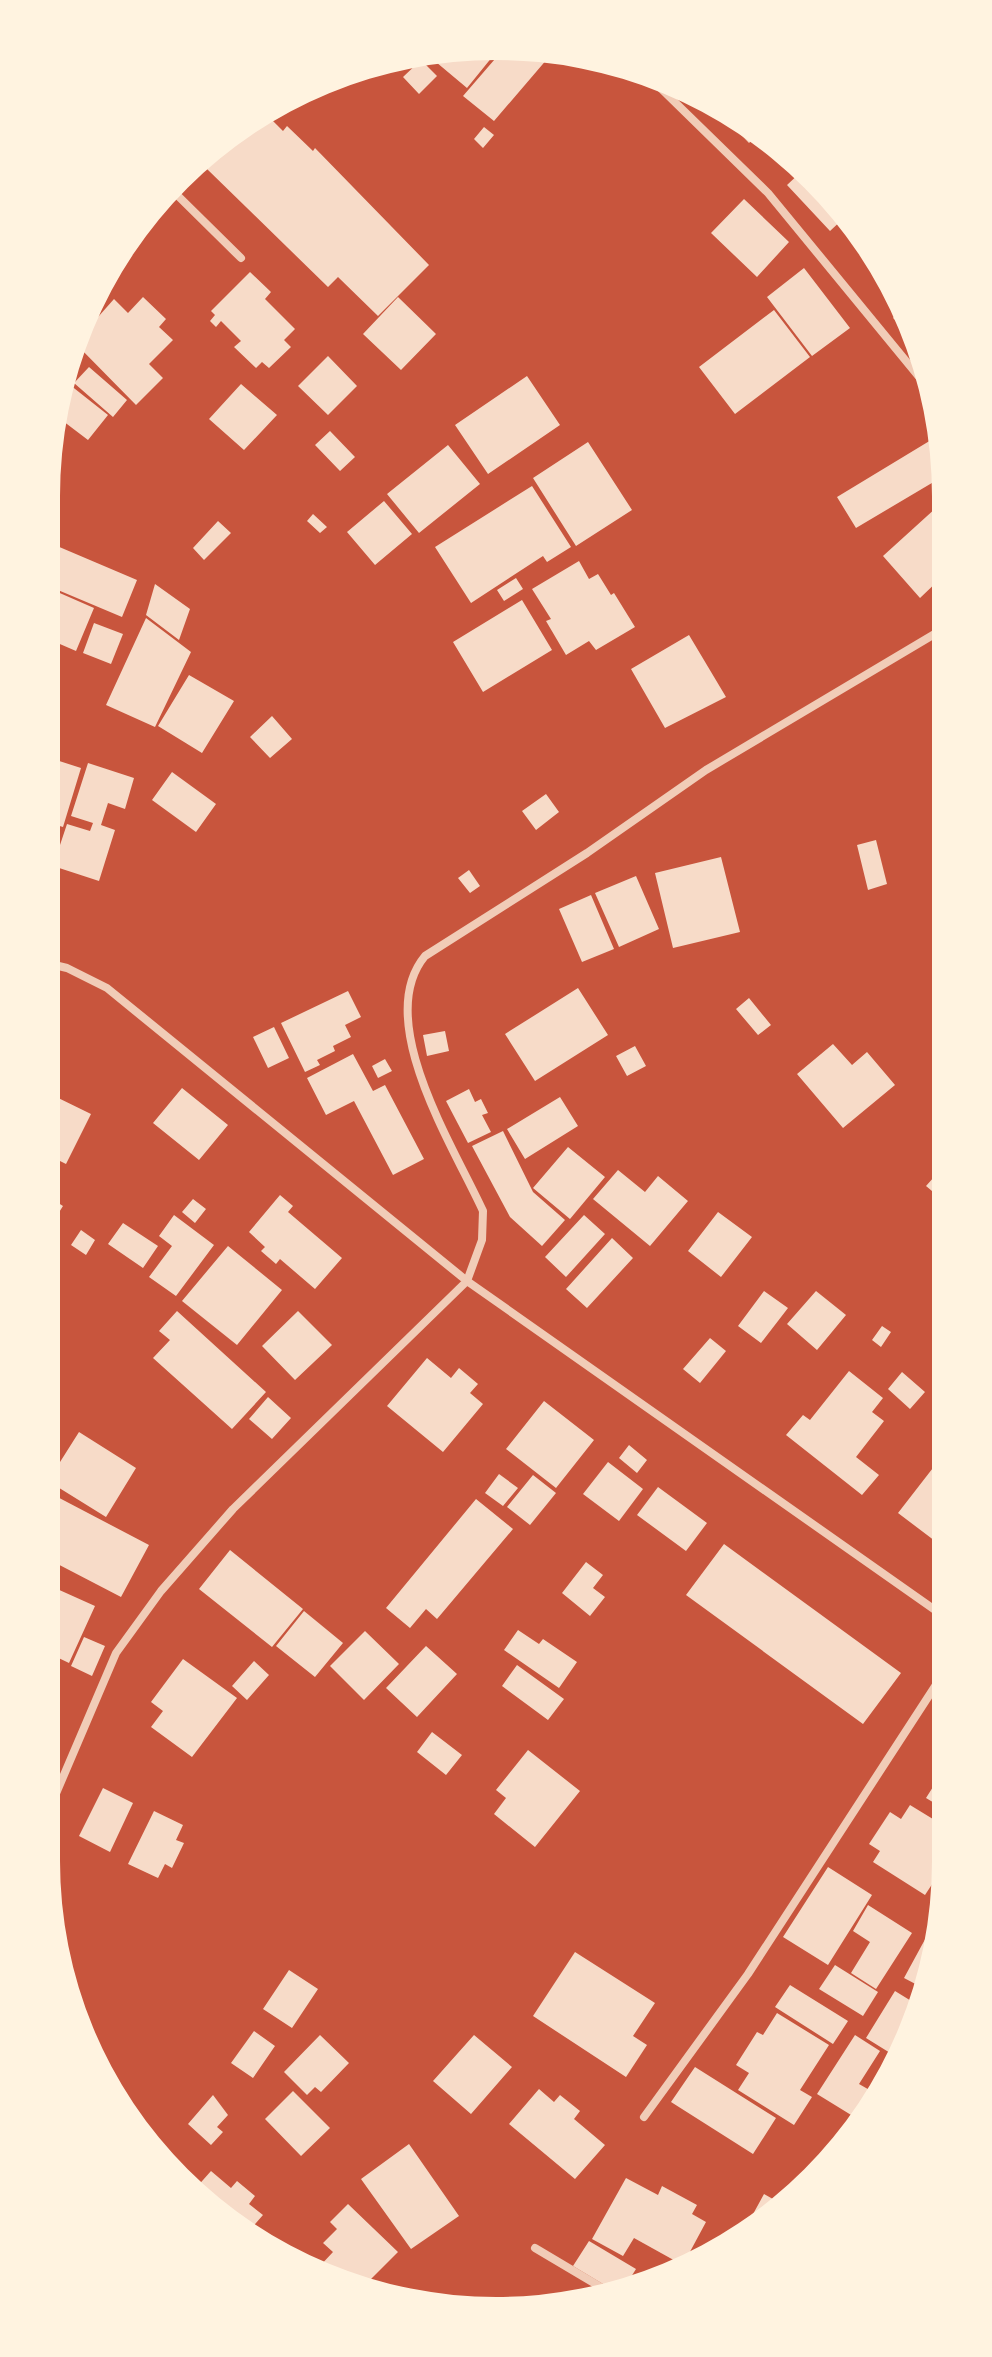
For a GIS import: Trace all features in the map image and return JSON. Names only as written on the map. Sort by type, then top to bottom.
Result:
[{"type":"street","points":[[668,95],[768,193],[913,370]]},
{"type":"street","points":[[179,197],[241,258]]},
{"type":"street","points":[[60,1784],[116,1653],[161,1591],[233,1509],[467,1281],[486,1224],[483,1211],[431,1098],[408,1035],[406,1006],[415,967],[425,956],[587,853],[706,770],[932,636]]},
{"type":"street","points":[[60,966],[107,988],[467,1281],[932,1608]]},
{"type":"street","points":[[644,2117],[748,1974],[932,1691]]},
{"type":"street","points":[[535,2248],[597,2285]]},
{"type":"building","points":[[490,60],[467,88],[438,64]]},
{"type":"building","points":[[494,60],[544,63],[494,121],[463,96]]},
{"type":"building","points":[[427,66],[437,76],[419,94],[403,77],[413,68]]},
{"type":"building","points":[[273,121],[283,131],[287,126],[313,151],[315,148],[429,265],[378,316],[338,277],[328,287],[207,169]]},
{"type":"building","points":[[484,127],[494,135],[483,148],[474,139]]},
{"type":"building","points":[[794,178],[837,225],[830,231],[787,185]]},
{"type":"building","points":[[744,199],[789,242],[757,277],[711,233]]},
{"type":"building","points":[[804,268],[850,328],[812,356],[767,297]]},
{"type":"building","points":[[250,272],[271,292],[265,299],[295,329],[284,340],[291,347],[269,368],[262,362],[256,368],[234,347],[241,341],[221,321],[216,327],[210,321],[215,315],[211,311]]},
{"type":"building","points":[[143,297],[166,319],[159,327],[173,340],[149,364],[163,378],[136,405],[84,352],[99,316],[114,299],[128,313]]},
{"type":"building","points":[[398,297],[436,334],[401,370],[363,334]]},
{"type":"building","points":[[774,310],[810,357],[735,414],[699,367]]},
{"type":"building","points":[[328,356],[357,386],[328,415],[298,386]]},
{"type":"building","points":[[89,367],[127,400],[113,417],[75,381]]},
{"type":"building","points":[[527,376],[560,425],[488,474],[455,425]]},
{"type":"building","points":[[241,384],[277,415],[244,450],[209,419]]},
{"type":"building","points":[[74,388],[108,415],[88,440],[66,423]]},
{"type":"building","points":[[330,431],[355,457],[340,471],[315,445]]},
{"type":"building","points":[[588,442],[632,510],[576,546],[533,478]]},
{"type":"building","points":[[928,442],[932,483],[856,528],[837,497]]},
{"type":"building","points":[[448,445],[480,484],[419,533],[387,494]]},
{"type":"building","points":[[532,486],[571,547],[547,562],[543,556],[471,603],[435,547]]},
{"type":"building","points":[[384,501],[412,534],[375,565],[347,532]]},
{"type":"building","points":[[932,512],[932,587],[920,598],[883,556]]},
{"type":"building","points":[[313,514],[327,527],[320,533],[307,521]]},
{"type":"building","points":[[218,521],[231,533],[204,560],[193,548]]},
{"type":"building","points":[[60,547],[137,580],[122,617],[60,591]]},
{"type":"building","points":[[579,561],[589,579],[598,574],[635,627],[596,650],[589,641],[566,655],[546,621],[551,619],[532,589]]},
{"type":"building","points":[[516,578],[523,589],[504,601],[497,590]]},
{"type":"building","points":[[155,584],[190,609],[179,640],[146,615]]},
{"type":"building","points":[[60,593],[94,608],[76,651],[60,644]]},
{"type":"building","points":[[522,600],[552,650],[483,692],[453,642]]},
{"type":"building","points":[[146,618],[191,652],[155,727],[106,705]]},
{"type":"building","points":[[94,623],[123,634],[111,664],[83,653]]},
{"type":"building","points":[[689,635],[726,697],[665,728],[631,669]]},
{"type":"building","points":[[189,675],[234,701],[202,753],[158,726]]},
{"type":"building","points":[[272,716],[292,739],[270,758],[250,737]]},
{"type":"building","points":[[60,761],[81,768],[63,827],[60,826]]},
{"type":"building","points":[[88,763],[134,778],[125,809],[108,803],[101,825],[115,830],[99,881],[60,868],[60,845],[67,824],[90,831],[93,823],[71,816]]},
{"type":"building","points":[[172,772],[216,804],[196,832],[152,800]]},
{"type":"building","points":[[546,794],[559,812],[536,830],[522,811]]},
{"type":"building","points":[[876,840],[887,884],[868,890],[857,845]]},
{"type":"building","points":[[721,857],[740,932],[673,948],[655,873]]},
{"type":"building","points":[[469,870],[480,886],[470,893],[458,878]]},
{"type":"building","points":[[636,876],[659,929],[619,947],[595,893]]},
{"type":"building","points":[[591,895],[614,949],[582,962],[559,909]]},
{"type":"building","points":[[578,988],[608,1035],[535,1081],[505,1034]]},
{"type":"building","points":[[348,991],[361,1017],[345,1025],[351,1037],[333,1046],[335,1051],[317,1060],[320,1065],[305,1072],[281,1023]]},
{"type":"building","points":[[749,998],[771,1025],[758,1035],[736,1009]]},
{"type":"building","points":[[274,1027],[289,1058],[268,1068],[253,1037]]},
{"type":"building","points":[[445,1031],[449,1051],[427,1056],[423,1035]]},
{"type":"building","points":[[833,1044],[852,1065],[867,1052],[895,1085],[843,1128],[797,1074]]},
{"type":"building","points":[[635,1046],[646,1066],[627,1076],[616,1056]]},
{"type":"building","points":[[353,1054],[373,1091],[385,1085],[424,1159],[393,1175],[354,1101],[326,1115],[307,1078]]},
{"type":"building","points":[[385,1059],[392,1071],[378,1078],[372,1066]]},
{"type":"building","points":[[182,1088],[228,1125],[199,1160],[153,1123]]},
{"type":"building","points":[[469,1089],[475,1102],[481,1099],[488,1113],[482,1115],[491,1132],[468,1143],[446,1101]]},
{"type":"building","points":[[560,1097],[578,1126],[525,1159],[507,1129]]},
{"type":"building","points":[[60,1099],[91,1114],[66,1164],[60,1161]]},
{"type":"building","points":[[503,1131],[533,1192],[565,1220],[542,1246],[510,1217],[472,1146]]},
{"type":"building","points":[[568,1147],[605,1177],[570,1219],[533,1188]]},
{"type":"building","points":[[618,1170],[645,1192],[658,1176],[688,1201],[650,1246],[593,1199]]},
{"type":"building","points":[[280,1195],[293,1206],[288,1212],[342,1258],[315,1289],[280,1259],[276,1264],[261,1251],[265,1247],[249,1232]]},
{"type":"building","points":[[193,1199],[206,1209],[195,1223],[182,1212]]},
{"type":"building","points":[[718,1212],[752,1237],[721,1277],[688,1251]]},
{"type":"building","points":[[174,1215],[214,1245],[176,1296],[149,1277],[172,1246],[159,1236]]},
{"type":"building","points":[[584,1215],[605,1234],[566,1277],[545,1257]]},
{"type":"building","points":[[123,1223],[158,1246],[143,1268],[108,1244]]},
{"type":"building","points":[[81,1230],[95,1240],[86,1255],[71,1245]]},
{"type":"building","points":[[612,1238],[633,1258],[587,1308],[566,1289]]},
{"type":"building","points":[[228,1246],[282,1290],[237,1345],[182,1301]]},
{"type":"building","points":[[764,1291],[788,1308],[761,1343],[738,1326]]},
{"type":"building","points":[[816,1291],[846,1315],[817,1350],[787,1324]]},
{"type":"building","points":[[177,1311],[266,1392],[232,1429],[153,1358],[170,1340],[159,1331]]},
{"type":"building","points":[[298,1311],[332,1345],[295,1380],[262,1346]]},
{"type":"building","points":[[882,1326],[891,1332],[881,1347],[872,1340]]},
{"type":"building","points":[[710,1338],[726,1351],[700,1383],[683,1369]]},
{"type":"building","points":[[427,1358],[451,1378],[459,1368],[478,1384],[470,1393],[483,1404],[443,1452],[387,1406]]},
{"type":"building","points":[[849,1371],[883,1398],[872,1412],[884,1421],[856,1457],[879,1475],[862,1495],[786,1435],[803,1415],[810,1420]]},
{"type":"building","points":[[902,1372],[925,1392],[910,1409],[888,1389]]},
{"type":"building","points":[[268,1397],[291,1418],[272,1439],[249,1419]]},
{"type":"building","points":[[544,1401],[594,1440],[556,1488],[506,1449]]},
{"type":"building","points":[[79,1432],[136,1468],[106,1517],[60,1488],[60,1462]]},
{"type":"building","points":[[629,1445],[647,1460],[637,1473],[619,1458]]},
{"type":"building","points":[[608,1462],[643,1489],[619,1521],[583,1494]]},
{"type":"building","points":[[932,1469],[932,1539],[898,1513]]},
{"type":"building","points":[[499,1474],[518,1488],[503,1506],[485,1493]]},
{"type":"building","points":[[533,1475],[556,1493],[530,1525],[507,1507]]},
{"type":"building","points":[[658,1487],[707,1523],[686,1551],[637,1515]]},
{"type":"building","points":[[60,1498],[149,1545],[121,1597],[60,1565]]},
{"type":"building","points":[[476,1499],[513,1529],[437,1619],[426,1609],[410,1628],[386,1608]]},
{"type":"building","points":[[724,1544],[901,1673],[863,1724],[686,1595]]},
{"type":"building","points":[[230,1550],[303,1609],[272,1647],[199,1589]]},
{"type":"building","points":[[586,1562],[603,1575],[593,1588],[605,1597],[590,1616],[562,1593]]},
{"type":"building","points":[[60,1590],[95,1606],[69,1663],[60,1659]]},
{"type":"building","points":[[304,1611],[343,1643],[315,1677],[276,1646]]},
{"type":"building","points":[[518,1630],[539,1644],[543,1639],[577,1662],[559,1688],[504,1650]]},
{"type":"building","points":[[365,1631],[399,1664],[364,1700],[330,1666]]},
{"type":"building","points":[[84,1637],[105,1646],[92,1676],[71,1666]]},
{"type":"building","points":[[426,1646],[457,1674],[417,1717],[386,1688]]},
{"type":"building","points":[[183,1659],[237,1698],[192,1757],[151,1727],[163,1711],[151,1702]]},
{"type":"building","points":[[254,1661],[269,1675],[247,1700],[232,1686]]},
{"type":"building","points":[[517,1665],[564,1699],[548,1720],[502,1686]]},
{"type":"building","points":[[432,1732],[462,1755],[446,1775],[417,1752]]},
{"type":"building","points":[[528,1750],[580,1791],[535,1847],[494,1814],[506,1798],[496,1790]]},
{"type":"building","points":[[103,1788],[133,1803],[110,1852],[79,1836]]},
{"type":"building","points":[[910,1805],[932,1818],[931,1886],[925,1895],[873,1862],[880,1851],[869,1844],[890,1812],[901,1819]]},
{"type":"building","points":[[154,1811],[183,1825],[176,1840],[184,1843],[172,1868],[165,1864],[158,1878],[128,1864]]},
{"type":"building","points":[[828,1867],[872,1895],[828,1965],[783,1937]]},
{"type":"building","points":[[868,1905],[912,1933],[876,1989],[851,1973],[870,1942],[853,1931]]},
{"type":"building","points":[[925,1939],[914,1983],[904,1978]]},
{"type":"building","points":[[575,1952],[655,2003],[633,2036],[647,2045],[626,2077],[533,2016]]},
{"type":"building","points":[[835,1965],[878,1992],[863,2016],[819,1989]]},
{"type":"building","points":[[289,1970],[318,1989],[292,2028],[263,2009]]},
{"type":"building","points":[[790,1985],[848,2021],[833,2044],[775,2007]]},
{"type":"building","points":[[895,1991],[909,2000],[888,2052],[866,2038]]},
{"type":"building","points":[[777,2013],[829,2045],[800,2090],[812,2097],[794,2125],[738,2090],[749,2073],[736,2065],[757,2032],[763,2035]]},
{"type":"building","points":[[254,2031],[275,2046],[253,2078],[231,2063]]},
{"type":"building","points":[[320,2035],[349,2063],[321,2092],[315,2087],[307,2095],[284,2072]]},
{"type":"building","points":[[474,2035],[512,2067],[471,2114],[433,2081]]},
{"type":"building","points":[[855,2035],[880,2051],[859,2084],[868,2089],[850,2115],[817,2094]]},
{"type":"building","points":[[695,2067],[776,2118],[753,2154],[671,2102]]},
{"type":"building","points":[[539,2089],[554,2102],[560,2095],[580,2111],[574,2119],[605,2145],[575,2179],[509,2124]]},
{"type":"building","points":[[293,2091],[330,2128],[301,2156],[265,2119]]},
{"type":"building","points":[[213,2095],[228,2115],[217,2127],[223,2132],[211,2145],[188,2124]]},
{"type":"building","points":[[409,2144],[459,2216],[411,2249],[361,2179]]},
{"type":"building","points":[[211,2171],[231,2188],[237,2181],[255,2196],[249,2204],[263,2215],[255,2224],[201,2182]]},
{"type":"building","points":[[626,2178],[658,2195],[662,2186],[697,2205],[692,2214],[706,2222],[690,2251],[673,2260],[634,2238],[623,2256],[592,2239]]},
{"type":"building","points":[[764,2194],[772,2198],[761,2207],[754,2212]]},
{"type":"building","points":[[348,2204],[398,2252],[371,2279],[329,2264],[324,2262],[333,2252],[323,2243],[337,2229],[330,2222]]},
{"type":"building","points":[[589,2241],[636,2269],[632,2275],[602,2284],[573,2266]]}]
